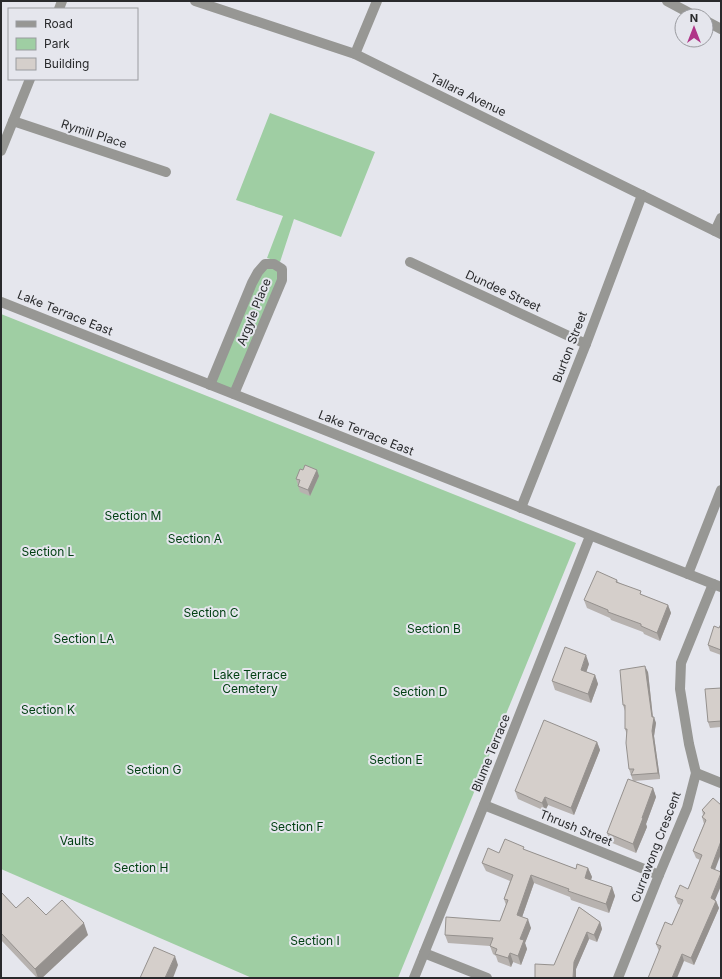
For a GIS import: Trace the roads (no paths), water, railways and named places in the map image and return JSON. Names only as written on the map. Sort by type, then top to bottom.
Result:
[{"type":"street","name":"Tallara Avenue","points":[[195,1],[355,54],[718,233]]},
{"type":"street","points":[[355,54],[377,1]]},
{"type":"street","points":[[667,1],[680,8]]},
{"type":"street","points":[[1,151],[30,80]]},
{"type":"street","name":"Rymill Place","points":[[13,121],[166,172]]},
{"type":"street","name":"Burton Street","points":[[520,508],[586,344],[642,195]]},
{"type":"street","points":[[718,233],[721,218]]},
{"type":"street","name":"Dundee Street","points":[[410,262],[586,344]]},
{"type":"street","name":"Argyle Place","points":[[210,385],[252,283],[258,272],[265,264],[274,264],[282,269],[282,280],[234,394]]},
{"type":"street","name":"Lake Terrace East","points":[[1,302],[717,586]]},
{"type":"street","points":[[688,574],[721,490]]},
{"type":"street","name":"Blume Terrace","points":[[414,978],[590,536]]},
{"type":"street","name":"Currawong Crescent","points":[[618,978],[687,808],[696,772],[689,744],[680,689],[681,663],[717,586]]},
{"type":"street","points":[[696,772],[721,782]]},
{"type":"street","name":"Thrush Street","points":[[484,805],[659,875]]},
{"type":"street","points":[[424,953],[487,978]]},
{"type":"park label","name":"Section M","points":[[133,516]]},
{"type":"park label","name":"Section A","points":[[195,539]]},
{"type":"park label","name":"Section L","points":[[48,552]]},
{"type":"park label","name":"Section C","points":[[211,613]]},
{"type":"park label","name":"Section B","points":[[434,629]]},
{"type":"park label","name":"Section LA","points":[[84,639]]},
{"type":"park label","name":"Lake Terrace Cemetery","points":[[250,682]]},
{"type":"park label","name":"Section D","points":[[420,692]]},
{"type":"park label","name":"Section K","points":[[48,710]]},
{"type":"park label","name":"Section E","points":[[396,760]]},
{"type":"park label","name":"Section G","points":[[154,770]]},
{"type":"park label","name":"Section F","points":[[297,827]]},
{"type":"park label","name":"Vaults","points":[[77,841]]},
{"type":"park label","name":"Section H","points":[[141,868]]},
{"type":"park label","name":"Section I","points":[[315,941]]}]
